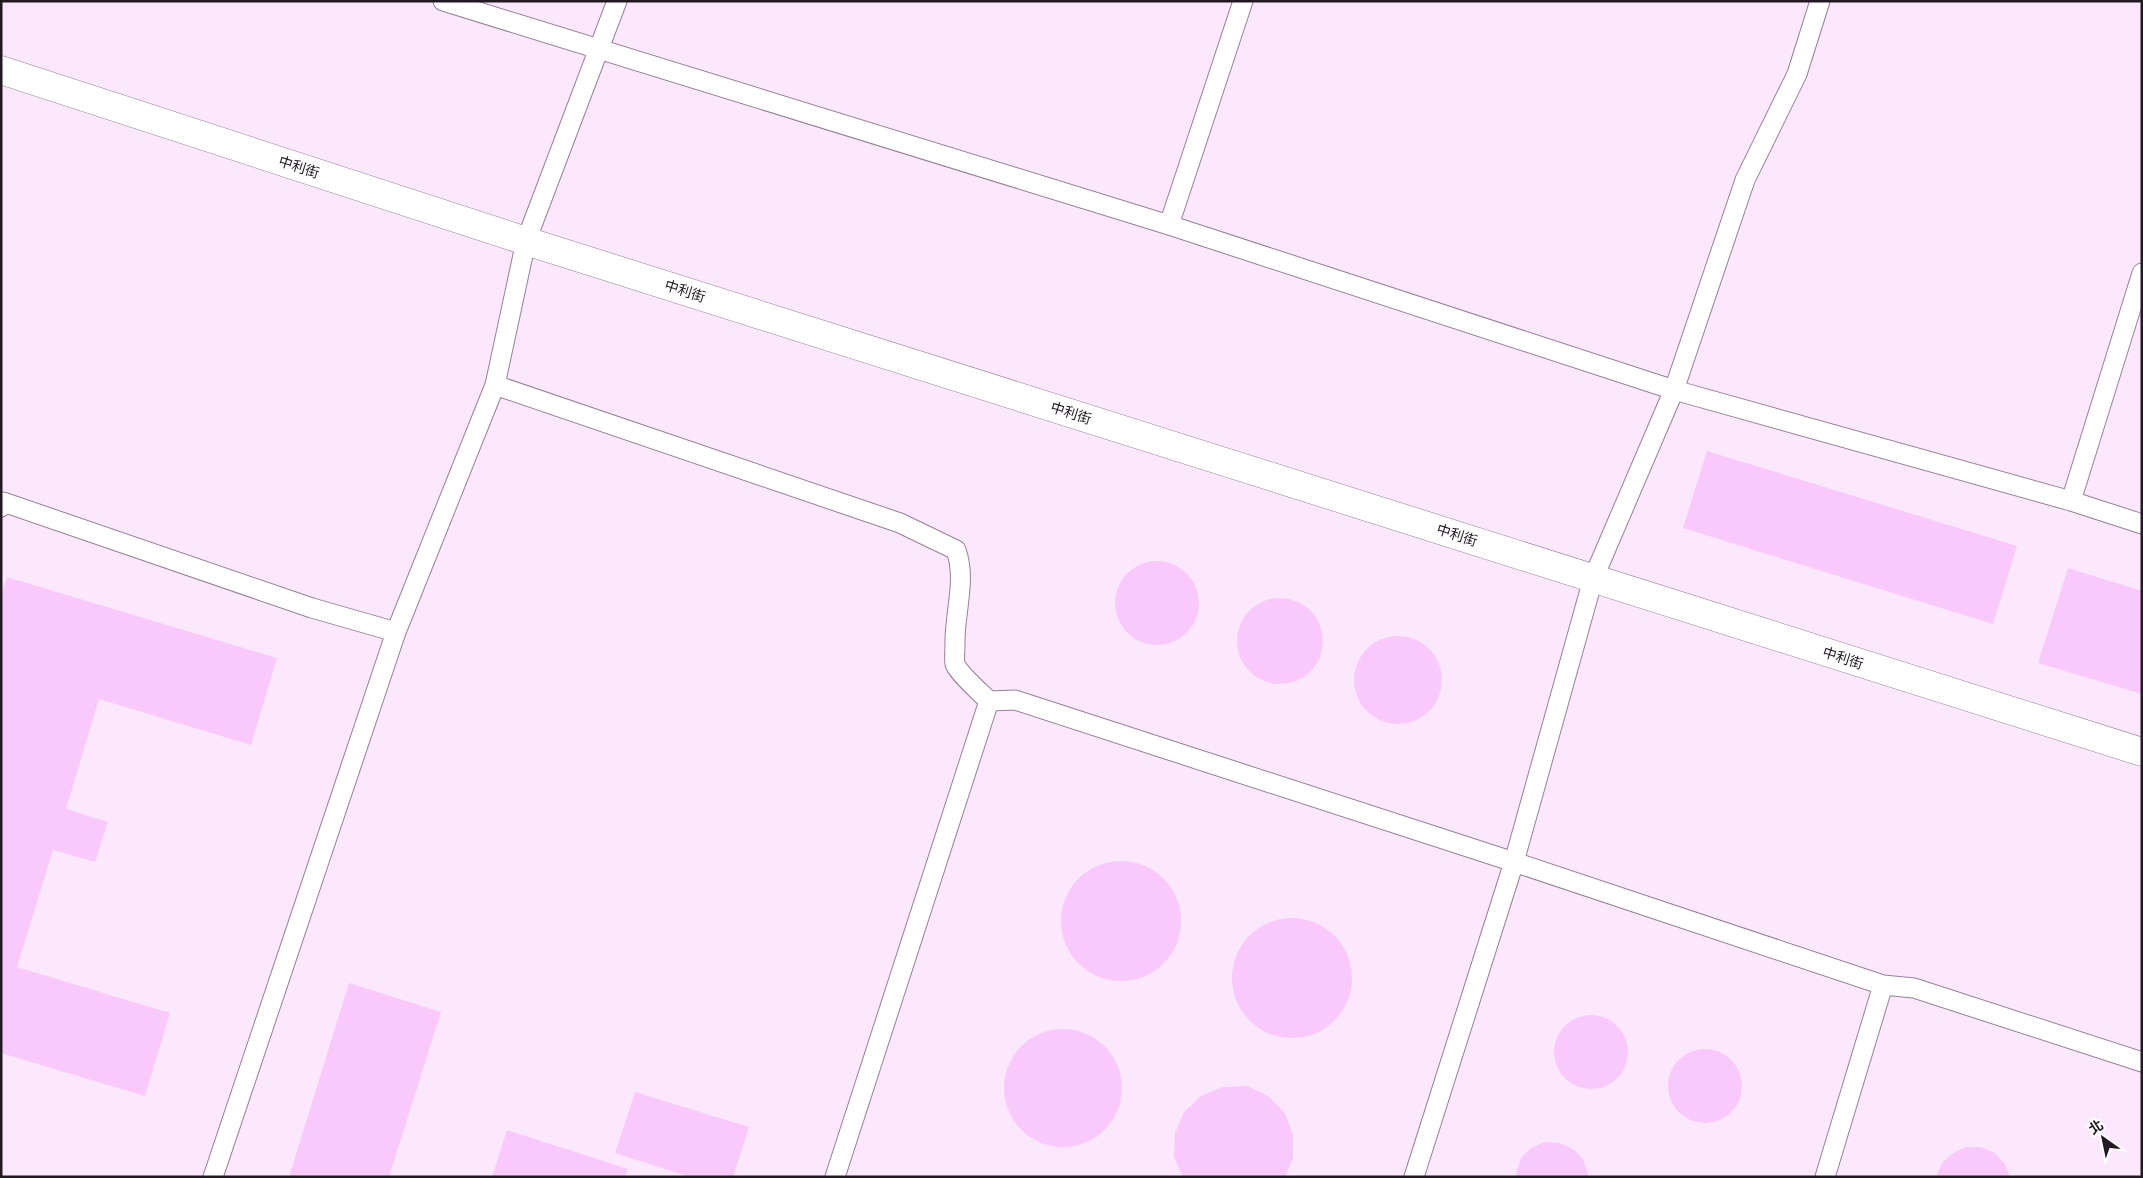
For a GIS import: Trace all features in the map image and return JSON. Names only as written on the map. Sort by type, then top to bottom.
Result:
[{"type":"street","name":"中利街","points":[[1,70],[526,241],[2142,752]]},
{"type":"lane","points":[[443,1],[1169,225],[1674,390],[2071,501],[2142,524]]},
{"type":"lane","points":[[213,1177],[396,632],[495,385],[526,241],[617,1]]},
{"type":"lane","points":[[1169,225],[1243,1]]},
{"type":"lane","points":[[1414,1177],[1514,862],[1593,579],[1674,390],[1745,180],[1797,74],[1820,1]]},
{"type":"lane","points":[[2071,501],[2142,273]]},
{"type":"lane","points":[[495,385],[900,523],[956,550],[960,560],[960,586],[955,628],[955,664],[971,684],[989,701],[1015,700],[1514,862],[1883,985],[1914,988],[2142,1062]]},
{"type":"lane","points":[[1,507],[3,502],[312,608],[396,632]]},
{"type":"lane","points":[[835,1177],[989,701]]},
{"type":"lane","points":[[1825,1177],[1883,985]]},
{"type":"shaded area","points":[[1,1],[2142,1],[2142,1177],[1,1177]]},
{"type":"building","points":[[1707,451],[2017,546],[1993,624],[1683,528]]},
{"type":"building","points":[[1149,561],[1165,561],[1181,568],[1192,579],[1199,595],[1196,619],[1187,633],[1181,638],[1165,645],[1149,645],[1133,638],[1122,627],[1115,611],[1115,595],[1122,579],[1133,568]]},
{"type":"building","points":[[2068,568],[2142,591],[2142,694],[2038,663]]},
{"type":"building","points":[[7,577],[277,658],[251,745],[99,699],[66,809],[108,822],[95,862],[53,850],[17,967],[170,1013],[145,1096],[1,1053],[1,596]]},
{"type":"building","points":[[1280,598],[1296,601],[1304,605],[1316,617],[1320,625],[1323,641],[1320,657],[1316,665],[1304,677],[1296,681],[1280,684],[1264,681],[1256,677],[1244,665],[1240,657],[1237,641],[1240,625],[1244,617],[1256,605],[1264,601]]},
{"type":"building","points":[[1398,636],[1415,640],[1429,649],[1438,663],[1442,680],[1438,697],[1429,711],[1415,720],[1398,724],[1381,720],[1367,711],[1358,697],[1354,680],[1358,663],[1367,649],[1381,640]]},
{"type":"building","points":[[1121,861],[1144,866],[1163,879],[1176,898],[1181,921],[1176,944],[1163,963],[1144,976],[1121,981],[1098,976],[1079,963],[1066,944],[1061,921],[1066,898],[1079,879],[1098,866]]},
{"type":"building","points":[[1292,918],[1315,923],[1334,936],[1347,955],[1352,978],[1347,1001],[1334,1020],[1315,1033],[1292,1038],[1269,1033],[1250,1020],[1237,1001],[1232,978],[1237,955],[1250,936],[1269,923]]},
{"type":"building","points":[[349,983],[441,1012],[389,1177],[289,1177]]},
{"type":"building","points":[[1591,1015],[1612,1021],[1622,1031],[1628,1052],[1622,1073],[1612,1083],[1591,1089],[1570,1083],[1560,1073],[1554,1052],[1560,1031],[1570,1021]]},
{"type":"building","points":[[1063,1029],[1086,1033],[1105,1046],[1118,1065],[1122,1088],[1118,1111],[1105,1130],[1086,1143],[1063,1147],[1040,1143],[1021,1130],[1008,1111],[1004,1088],[1008,1065],[1021,1046],[1040,1033]]},
{"type":"building","points":[[1705,1049],[1726,1055],[1736,1065],[1742,1086],[1736,1107],[1726,1117],[1705,1123],[1684,1117],[1674,1107],[1668,1086],[1674,1065],[1684,1055]]},
{"type":"building","points":[[1247,1086],[1268,1096],[1285,1113],[1293,1135],[1293,1158],[1285,1177],[1183,1177],[1174,1157],[1175,1133],[1184,1112],[1201,1096],[1223,1087]]},
{"type":"building","points":[[635,1092],[749,1127],[733,1177],[690,1177],[615,1153]]},
{"type":"building","points":[[507,1130],[628,1169],[625,1177],[492,1177]]},
{"type":"building","points":[[1545,1142],[1560,1143],[1573,1149],[1583,1159],[1589,1177],[1515,1177],[1521,1158],[1531,1148]]},
{"type":"building","points":[[1966,1147],[1981,1147],[1995,1153],[2005,1164],[2010,1177],[1936,1177],[1942,1163],[1953,1153]]}]
